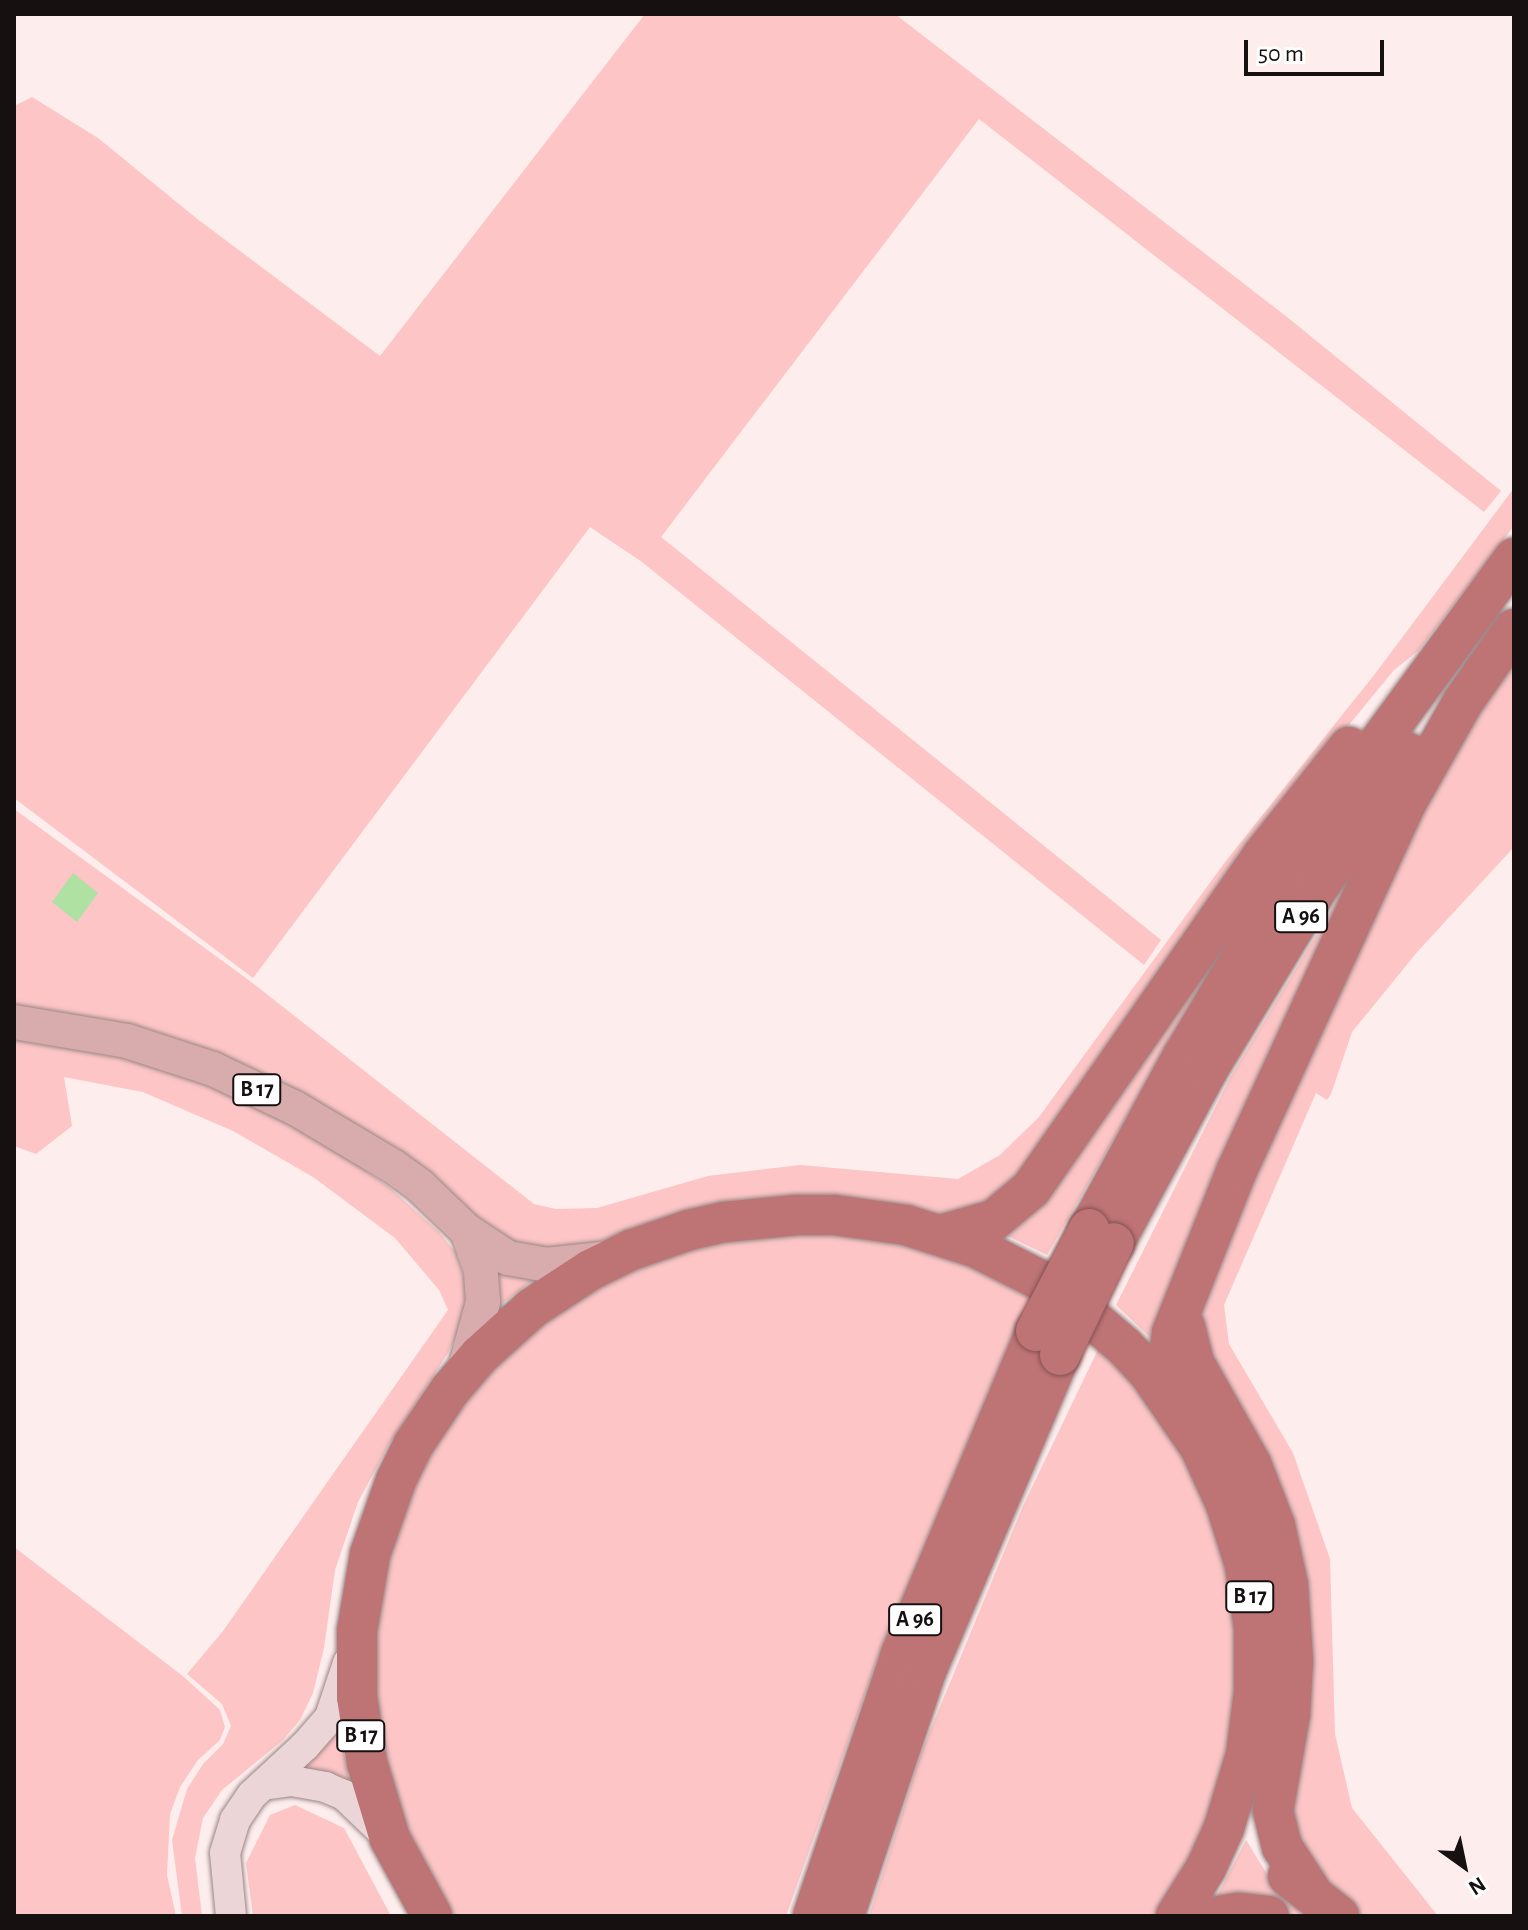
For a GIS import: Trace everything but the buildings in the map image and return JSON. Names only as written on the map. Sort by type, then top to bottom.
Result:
[{"type":"highway","name":"A 96","points":[[813,1916],[901,1654],[1101,1236],[1183,1056],[1294,869],[1437,659],[1514,558]]},
{"type":"highway","name":"A 96","points":[[1101,1236],[1208,1069],[1319,886],[1394,772],[1514,608]]},
{"type":"highway","points":[[1184,1419],[1169,1346],[1237,1170],[1406,803],[1463,702],[1514,629]]},
{"type":"highway","points":[[941,1235],[994,1220],[1031,1189],[1272,843],[1391,697],[1437,659]]},
{"type":"highway","name":"B 17","points":[[432,1916],[390,1839],[375,1795],[360,1730],[357,1631],[370,1554],[396,1480],[434,1412],[464,1372],[532,1308],[613,1258],[689,1230],[761,1217],[834,1215],[906,1225],[941,1235],[1008,1262],[1070,1300],[1125,1347],[1184,1419],[1226,1504],[1250,1597],[1254,1692],[1238,1786],[1206,1868],[1176,1916]]},
{"type":"highway","points":[[1188,1292],[1185,1320],[1194,1363],[1251,1464],[1275,1526],[1282,1556],[1290,1609],[1292,1689],[1273,1811],[1282,1847],[1324,1903]]},
{"type":"highway","name":"A 96","points":[[844,1916],[926,1671],[1048,1343]]},
{"type":"highway","points":[[1238,1786],[1270,1856],[1288,1877],[1324,1903]]},
{"type":"highway","points":[[1219,1916],[1239,1913],[1269,1916]]},
{"type":"main road","name":"B 17","points":[[14,1022],[127,1041],[213,1069],[295,1108],[394,1167],[420,1186],[467,1231],[508,1258],[529,1263],[613,1258]]},
{"type":"main road","name":"B 17","points":[[464,1372],[483,1302],[481,1270],[467,1231]]},
{"type":"main road","points":[[231,1916],[225,1865],[229,1831],[243,1807],[330,1717],[337,1705],[357,1631]]},
{"type":"main road","points":[[263,1785],[292,1781],[315,1784],[344,1795],[390,1839]]},
{"type":"shaded area","points":[[645,14],[895,14],[1287,317],[1501,491],[1484,512],[979,119],[661,537],[1161,940],[1144,965],[642,562],[590,527],[253,978],[14,798],[14,106],[32,97],[98,138],[196,218],[380,356]]},
{"type":"shaded area","points":[[1514,488],[1514,526],[1418,651],[1394,670],[1316,765],[998,1204],[949,1217],[855,1198],[799,1197],[651,1222],[585,1247],[529,1258],[353,1132],[14,1012],[14,809],[250,981],[534,1204],[556,1209],[597,1208],[708,1176],[800,1165],[958,1179],[1000,1155],[1039,1117],[1225,862],[1378,670]]},
{"type":"shaded area","points":[[1514,648],[1514,847],[1418,951],[1352,1032],[1331,1094],[1327,1100],[1316,1093],[1224,1305],[1229,1344],[1293,1453],[1330,1559],[1335,1734],[1352,1808],[1438,1916],[1353,1916],[1284,1826],[1299,1630],[1198,1323],[1207,1263],[1414,813]]},
{"type":"shaded area","points":[[1380,830],[1155,1342],[1116,1305],[1230,1078]]},
{"type":"shaded area","points":[[1286,867],[1166,1048],[1047,1255],[993,1229]]},
{"type":"shaded area","points":[[14,1031],[120,1051],[290,1118],[389,1187],[439,1232],[456,1253],[468,1292],[461,1325],[448,1353],[388,1446],[358,1502],[335,1570],[324,1648],[313,1693],[300,1720],[282,1741],[222,1790],[203,1818],[195,1858],[202,1916],[182,1916],[172,1840],[187,1789],[203,1764],[223,1744],[231,1726],[222,1704],[187,1674],[223,1631],[448,1310],[439,1290],[395,1238],[313,1177],[233,1131],[143,1092],[64,1077],[72,1126],[36,1154],[14,1146]]},
{"type":"shaded area","points":[[850,1228],[1035,1286],[875,1666],[786,1916],[446,1916],[387,1783],[371,1675],[381,1561],[442,1421],[561,1300],[700,1239]]},
{"type":"shaded area","points":[[491,1260],[541,1274],[492,1311]]},
{"type":"shaded area","points":[[1104,1337],[1197,1463],[1242,1613],[1230,1784],[1166,1916],[869,1916],[923,1748],[1023,1506]]},
{"type":"shaded area","points":[[14,1547],[184,1677],[220,1710],[225,1727],[220,1740],[198,1760],[180,1787],[170,1814],[167,1875],[176,1916],[14,1916]]},
{"type":"shaded area","points":[[339,1727],[350,1785],[290,1774]]},
{"type":"shaded area","points":[[295,1805],[344,1828],[391,1916],[253,1916],[246,1863],[270,1815]]},
{"type":"shaded area","points":[[1246,1840],[1272,1882],[1311,1916],[1210,1910]]}]
